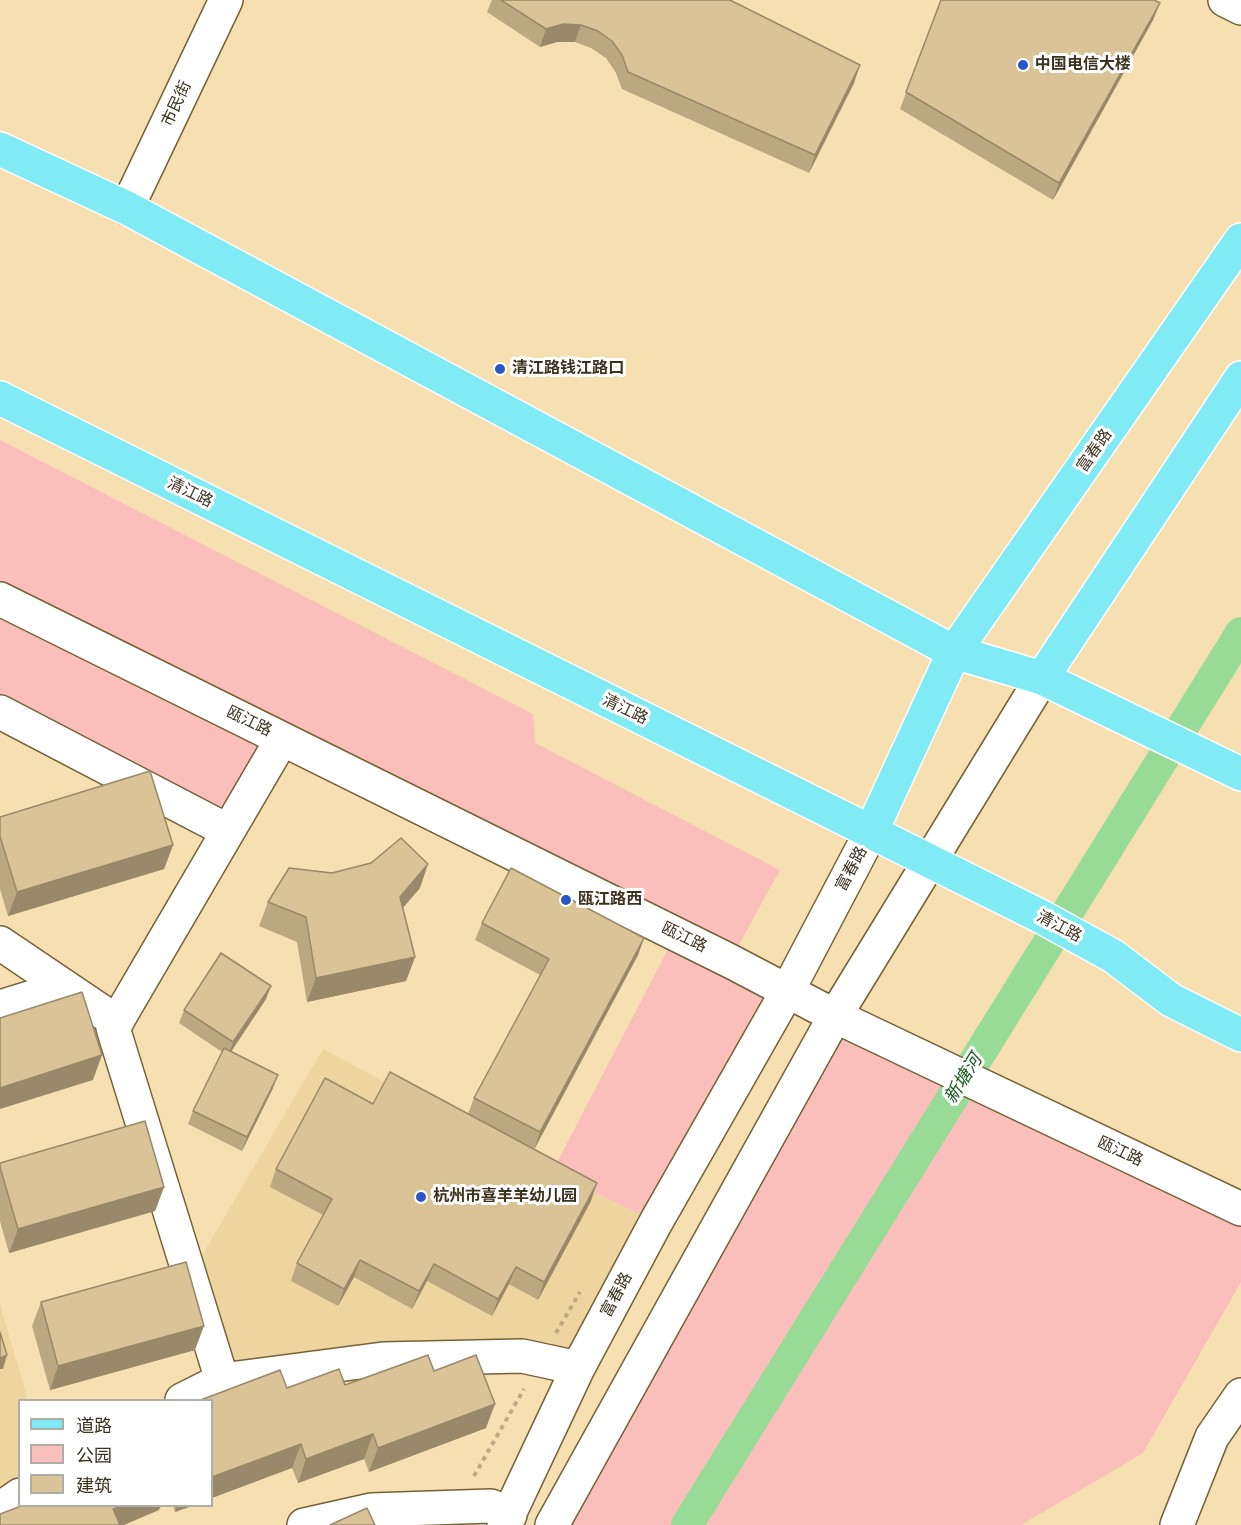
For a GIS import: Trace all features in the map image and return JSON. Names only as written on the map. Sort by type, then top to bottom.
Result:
[{"type":"main road","points":[[0,149],[127,208],[954,652],[1042,678],[1241,774]]},
{"type":"main road","name":"富春路","points":[[871,832],[954,652],[1241,240]]},
{"type":"main road","points":[[1042,678],[1241,378]]},
{"type":"main road","name":"清江路","points":[[0,399],[1040,916],[1113,956],[1171,1000],[1241,1035]]},
{"type":"street","name":"市民街","points":[[127,208],[226,0]]},
{"type":"street","points":[[1225,0],[1241,8]]},
{"type":"street","name":"瓯江路","points":[[0,599],[788,990],[835,1016],[1241,1209]]},
{"type":"street","points":[[552,1525],[835,1016],[1042,678]]},
{"type":"street","points":[[0,712],[228,831]]},
{"type":"street","points":[[222,1380],[113,1028],[282,739]]},
{"type":"street","name":"富春路","points":[[507,1520],[578,1368],[656,1222],[788,990],[871,832]]},
{"type":"street","points":[[0,943],[117,1022]]},
{"type":"street","points":[[0,1007],[65,987]]},
{"type":"street","points":[[186,1399],[222,1380],[383,1359],[522,1356],[578,1368]]},
{"type":"street","points":[[1177,1525],[1212,1437],[1241,1395]]},
{"type":"street","points":[[0,1509],[18,1496]]},
{"type":"street","points":[[304,1525],[371,1510],[491,1506],[507,1520]]},
{"type":"shaded area","name":"杭州市喜羊羊幼儿园","points":[[323,1049],[552,1172],[656,1222],[578,1368],[222,1380],[190,1276]]},
{"type":"shaded area","points":[[0,1305],[28,1399],[18,1399],[18,1477],[0,1489]]},
{"type":"green space","points":[[0,440],[533,714],[535,743],[780,870],[730,961],[788,990],[656,1222],[552,1172],[676,934],[282,739],[228,831],[0,712]]},
{"type":"green space","points":[[844,1035],[1241,1224],[1241,1282],[1143,1453],[1021,1525],[571,1525]]},
{"type":"building","points":[[501,0],[730,0],[860,65],[815,155],[628,72],[622,55],[612,41],[598,31],[581,25],[563,24],[546,29]]},
{"type":"building","name":"中国电信大楼","points":[[941,0],[1154,0],[1160,3],[1059,183],[906,92]]},
{"type":"building","points":[[150,771],[173,845],[17,892],[0,836],[0,817]]},
{"type":"building","points":[[401,838],[428,864],[400,897],[415,957],[316,978],[306,917],[268,902],[289,868],[332,873],[371,863]]},
{"type":"building","points":[[511,868],[644,938],[540,1132],[474,1098],[549,959],[482,923]]},
{"type":"building","points":[[221,953],[271,986],[233,1042],[184,1010]]},
{"type":"building","points":[[82,992],[102,1055],[0,1088],[0,1018]]},
{"type":"building","points":[[224,1048],[278,1075],[247,1137],[193,1111]]},
{"type":"building","points":[[390,1072],[597,1183],[544,1282],[516,1267],[498,1299],[434,1264],[419,1291],[360,1260],[344,1289],[297,1263],[332,1199],[276,1169],[325,1078],[373,1104]]},
{"type":"building","points":[[145,1121],[164,1187],[18,1229],[0,1163]]},
{"type":"building","points":[[186,1262],[204,1326],[58,1366],[41,1302]]},
{"type":"building","points":[[0,1332],[7,1355],[0,1358]]},
{"type":"building","points":[[428,1355],[434,1371],[476,1355],[495,1404],[378,1448],[373,1434],[306,1459],[301,1444],[213,1477],[213,1399],[203,1399],[280,1370],[287,1388],[339,1369],[345,1385]]},
{"type":"building","points":[[18,1507],[118,1507],[113,1509],[120,1525],[0,1525],[0,1514]]},
{"type":"building","points":[[367,1508],[375,1525],[330,1525]]},
{"type":"waterway","name":"新塘河","points":[[687,1525],[1241,633]]},
{"type":"place","name":"中国电信大楼","points":[[1023,65]]},
{"type":"place","name":"清江路钱江路口","points":[[500,369]]},
{"type":"place","name":"瓯江路西","points":[[566,900]]},
{"type":"place","name":"杭州市喜羊羊幼儿园","points":[[421,1197]]}]
